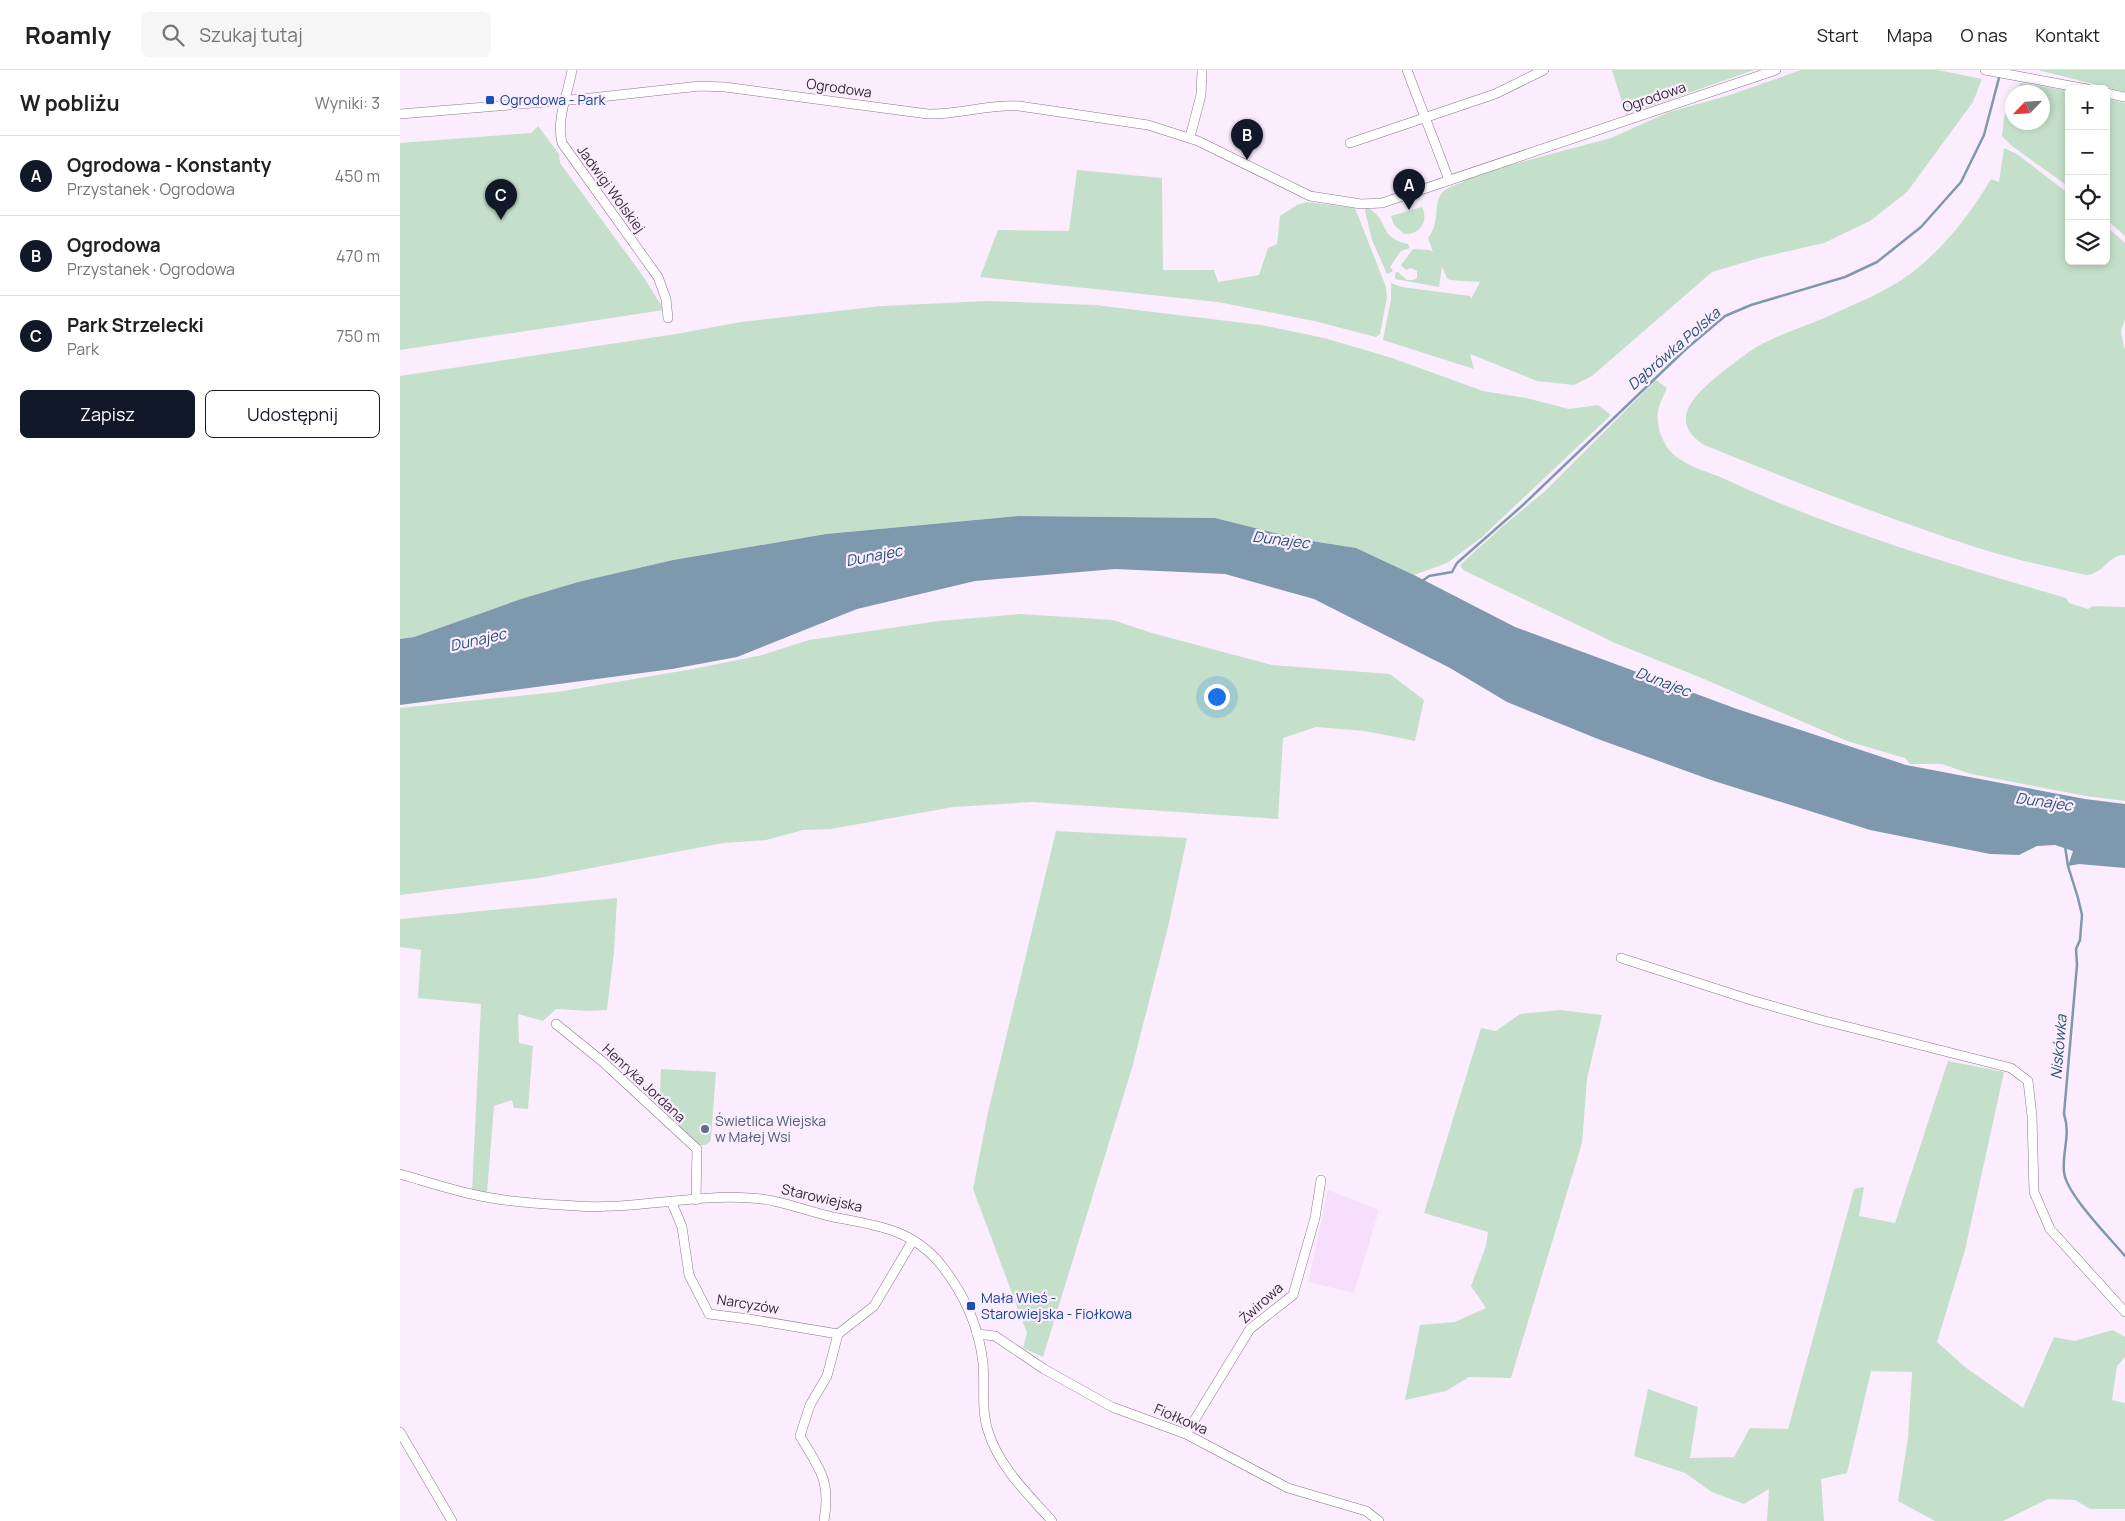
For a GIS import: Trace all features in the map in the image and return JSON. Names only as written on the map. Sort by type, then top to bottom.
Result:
[{"type":"street","name":"Jadwigi Wolskiej","points":[[572,70],[560,128],[562,143],[658,278],[666,299],[668,318]]},
{"type":"street","points":[[1190,138],[1201,96],[1202,70]]},
{"type":"street","points":[[1408,70],[1449,180]]},
{"type":"street","points":[[1350,143],[1496,94],[1544,70]]},
{"type":"street","name":"Ogrodowa","points":[[400,114],[700,86],[725,87],[928,114],[950,113],[1003,105],[1019,106],[1148,125],[1190,138],[1310,196],[1332,201],[1361,204],[1382,203],[1776,70]]},
{"type":"street","points":[[1989,71],[2016,73],[2069,85]]},
{"type":"street","points":[[2110,94],[2125,97]]},
{"type":"street","points":[[1621,958],[1804,1015],[2012,1068],[2028,1081],[2032,1116],[2034,1192],[2050,1229],[2125,1312]]},
{"type":"street","name":"Henryka Jordana","points":[[556,1024],[603,1062],[697,1149],[696,1200]]},
{"type":"street","name":"Starowiejska","points":[[400,1174],[484,1197],[618,1208],[696,1200],[751,1198],[778,1202],[891,1229],[912,1240],[934,1257],[964,1300],[977,1334],[983,1364],[985,1418],[994,1448],[1014,1478],[1052,1521]]},
{"type":"street","name":"Żwirowa","points":[[1186,1434],[1250,1328],[1293,1295],[1315,1218],[1321,1180]]},
{"type":"street","name":"Narcyzów","points":[[672,1202],[682,1228],[689,1275],[709,1314],[838,1334]]},
{"type":"street","points":[[824,1521],[827,1492],[823,1476],[800,1436],[810,1405],[827,1376],[838,1334],[874,1306],[912,1240]]},
{"type":"street","name":"Fiołkowa","points":[[977,1334],[995,1336],[1044,1369],[1112,1407],[1186,1434],[1288,1488],[1366,1511],[1379,1521]]},
{"type":"street","points":[[400,1432],[452,1521]]},
{"type":"shaded area","points":[[1328,1190],[1379,1210],[1354,1293],[1308,1282]]},
{"type":"green space","points":[[1612,70],[1754,70],[1626,115]]},
{"type":"green space","points":[[1801,70],[1938,70],[1982,79],[1973,102],[1907,192],[1870,221],[1824,243],[1759,258],[1712,272],[1592,376],[1574,385],[1537,381],[1470,354],[1474,369],[1383,340],[1391,299],[1391,283],[1402,287],[1470,296],[1471,299],[1480,282],[1450,280],[1447,278],[1442,266],[1439,287],[1395,279],[1395,273],[1398,272],[1407,280],[1417,278],[1417,271],[1411,268],[1406,270],[1401,265],[1413,249],[1430,250],[1433,252],[1428,238],[1435,225],[1438,199],[1445,190],[1463,182],[1463,180],[1499,168],[1611,138],[1669,112],[1730,95]]},
{"type":"green space","points":[[2038,70],[2125,70],[2125,92],[2110,88],[2110,85],[2097,85]]},
{"type":"green space","points":[[2050,88],[2065,90],[2065,184],[2012,146],[2002,136],[2005,115],[2005,130],[2050,130]]},
{"type":"green space","points":[[2110,100],[2125,103],[2125,236],[2110,223]]},
{"type":"green space","points":[[538,126],[559,154],[560,163],[643,276],[664,310],[400,350],[400,143],[531,133]]},
{"type":"green space","points":[[2004,148],[2017,154],[2065,191],[2065,265],[2110,265],[2110,230],[2125,243],[2125,320],[2121,331],[2125,348],[2125,555],[2115,558],[2092,574],[2086,575],[2044,566],[1975,547],[1872,511],[1704,445],[1692,435],[1687,425],[1686,415],[1697,395],[1750,351],[1774,338],[1829,316],[1881,292],[1910,274],[1955,231],[1991,179],[1999,182]]},
{"type":"green space","points":[[1077,170],[1162,178],[1163,270],[1214,270],[1218,282],[1259,275],[1268,248],[1277,244],[1280,216],[1297,205],[1307,202],[1355,208],[1386,287],[1387,297],[1380,334],[1376,337],[1314,321],[1218,302],[980,277],[998,230],[1069,231]]},
{"type":"green space","points":[[1366,207],[1379,217],[1391,237],[1408,244],[1410,248],[1401,251],[1390,267],[1393,271],[1387,274],[1372,240],[1365,211]]},
{"type":"green space","points":[[1422,207],[1424,222],[1419,230],[1410,234],[1404,234],[1394,225],[1391,216]]},
{"type":"green space","points":[[988,301],[1095,305],[1261,325],[1324,338],[1392,358],[1483,391],[1526,398],[1569,409],[1598,405],[1611,415],[1481,538],[1447,563],[1414,575],[1356,548],[1299,539],[1215,518],[1019,516],[826,534],[673,560],[578,582],[521,599],[414,637],[400,639],[400,376],[676,334],[741,322],[882,306]]},
{"type":"green space","points":[[1656,380],[1667,388],[1658,412],[1658,422],[1662,438],[1670,451],[1690,465],[1852,531],[2066,598],[2069,603],[2088,609],[2093,606],[2125,607],[2125,801],[2086,796],[1971,774],[1942,764],[1910,764],[1905,758],[1847,741],[1615,643],[1463,570],[1460,565],[1544,492]]},
{"type":"green space","points":[[1020,614],[1113,620],[1152,633],[1272,665],[1390,674],[1424,700],[1415,741],[1365,731],[1316,727],[1283,738],[1278,819],[1032,802],[953,807],[831,829],[803,830],[766,840],[723,843],[539,878],[400,895],[400,708],[557,692],[693,669],[762,655],[809,640],[939,621]]},
{"type":"green space","points":[[1056,831],[1187,838],[1168,927],[1132,1068],[1043,1357],[1023,1348],[1027,1333],[973,1189],[988,1112]]},
{"type":"green space","points":[[617,898],[614,952],[607,1010],[556,1009],[543,1021],[518,1014],[519,1043],[533,1046],[528,1109],[514,1108],[512,1100],[494,1106],[487,1193],[472,1191],[481,1004],[418,998],[421,950],[400,947],[400,919]]},
{"type":"green space","points":[[1560,1010],[1602,1015],[1587,1079],[1582,1143],[1511,1378],[1469,1377],[1446,1391],[1405,1400],[1420,1325],[1455,1322],[1486,1308],[1471,1286],[1486,1246],[1488,1232],[1424,1213],[1481,1028],[1496,1031],[1520,1014]]},
{"type":"green space","points":[[1948,1061],[2004,1072],[1965,1250],[1937,1342],[1965,1367],[2023,1408],[2054,1337],[2074,1341],[2113,1330],[2125,1337],[2125,1357],[2117,1366],[2112,1400],[2125,1403],[2125,1509],[2090,1509],[2075,1500],[2048,1499],[2003,1521],[1935,1521],[1898,1501],[1908,1438],[1912,1372],[1871,1371],[1847,1473],[1821,1479],[1824,1521],[1767,1521],[1769,1489],[1744,1504],[1712,1492],[1685,1473],[1634,1456],[1648,1389],[1698,1407],[1690,1458],[1734,1457],[1750,1428],[1788,1429],[1854,1189],[1864,1187],[1859,1216],[1895,1223]]},
{"type":"green space","points":[[661,1069],[716,1072],[711,1138],[705,1145],[699,1145],[659,1111]]},
{"type":"water","name":"Dunajec","points":[[1019,516],[1215,518],[1299,539],[1356,548],[1414,575],[1515,627],[1737,709],[1906,765],[2085,799],[2125,804],[2125,868],[2079,864],[2068,866],[2073,851],[2055,845],[2037,846],[2019,855],[1990,854],[1870,830],[1711,780],[1598,739],[1507,702],[1450,668],[1314,599],[1225,574],[1115,569],[975,581],[857,609],[737,657],[672,669],[400,705],[400,639],[414,637],[521,599],[578,582],[673,560],[826,534]]},
{"type":"waterway","name":"Dąbrówka Polska","points":[[1421,582],[1429,576],[1452,572],[1457,563],[1523,505],[1686,349],[1725,316],[1751,305],[1845,277],[1877,262],[1921,227],[1961,182],[1984,135],[2000,74]]},
{"type":"waterway","name":"Niskówka","points":[[2065,846],[2068,866],[2082,915],[2080,940],[2076,949],[2077,965],[2064,1114],[2067,1129],[2064,1172],[2072,1192],[2080,1204],[2125,1256]]},
{"type":"place","name":"Ogrodowa - Park","points":[[490,100]]},
{"type":"place","name":"Ogrodowa","points":[[1247,160]]},
{"type":"place","name":"Ogrodowa - Konstanty","points":[[1409,210]]},
{"type":"place","name":"Park Strzelecki","points":[[501,220]]},
{"type":"place","name":"Świetlica Wiejska w Małej Wsi","points":[[705,1129]]},
{"type":"place","name":"Mała Wieś - Starowiejska - Fiołkowa","points":[[971,1306]]}]
